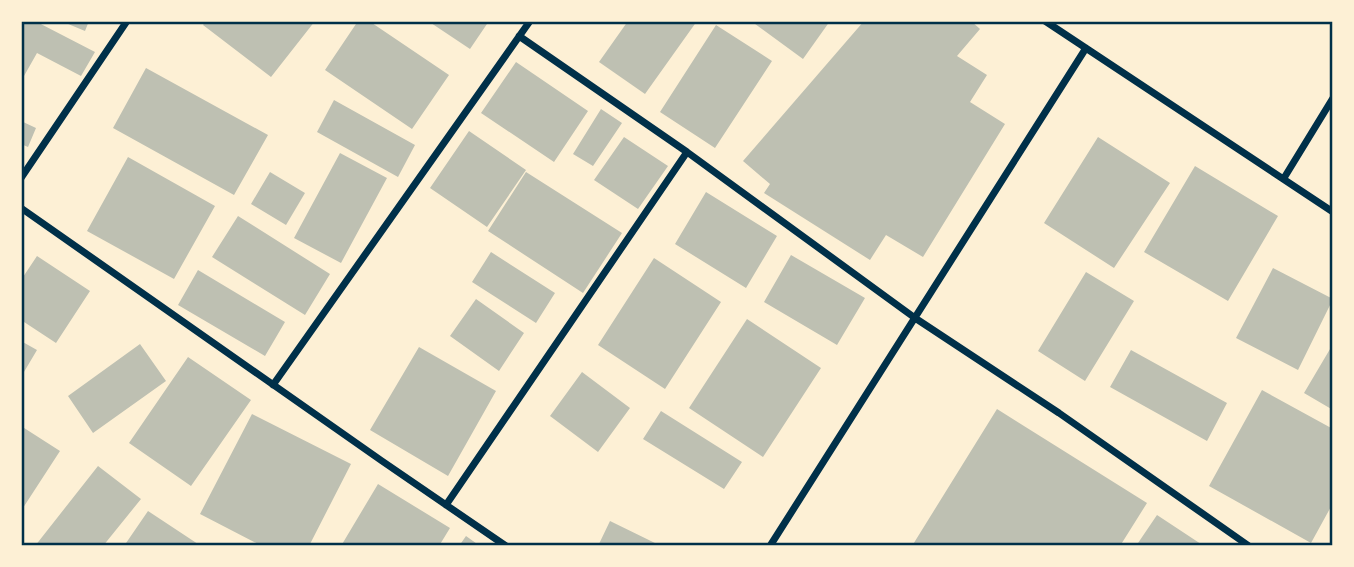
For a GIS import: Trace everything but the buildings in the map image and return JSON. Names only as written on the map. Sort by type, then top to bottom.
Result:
[{"type":"street","points":[[21,178],[127,21]]},
{"type":"street","points":[[273,385],[530,21]]},
{"type":"street","points":[[1045,21],[1333,212]]},
{"type":"street","points":[[519,36],[687,152],[915,318],[1059,413],[1249,546]]},
{"type":"street","points":[[770,546],[1086,48]]},
{"type":"street","points":[[1284,178],[1333,98]]},
{"type":"street","points":[[446,505],[687,152]]},
{"type":"street","points":[[21,208],[506,546]]}]
